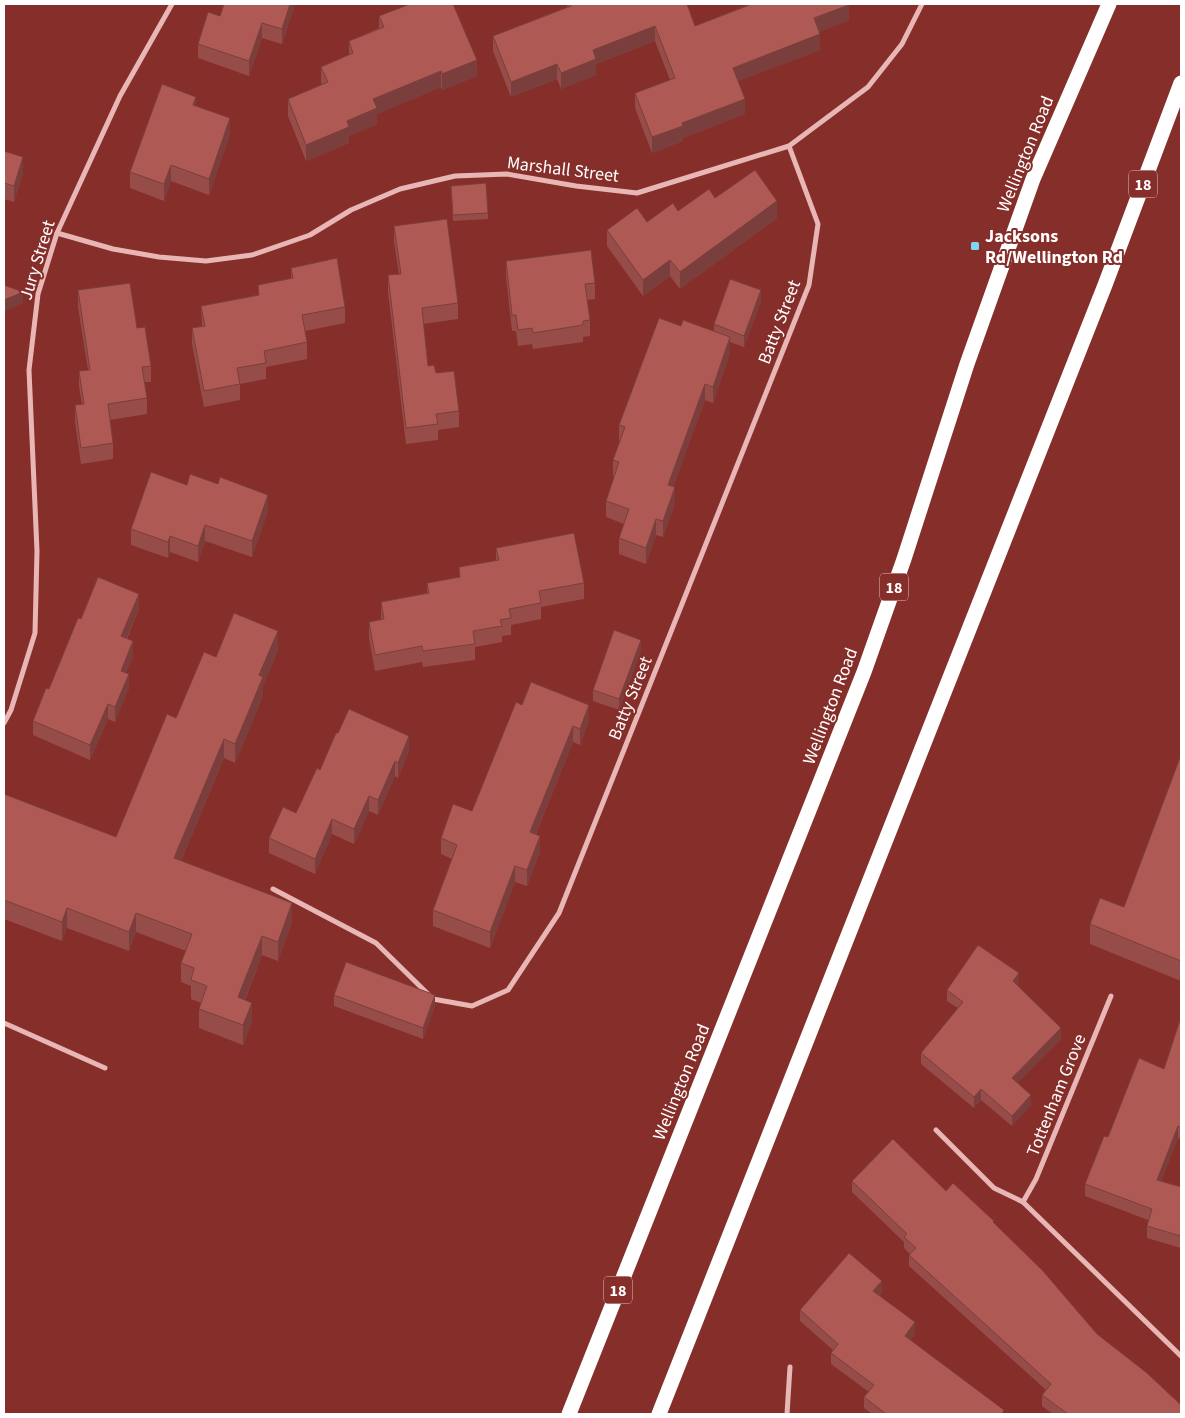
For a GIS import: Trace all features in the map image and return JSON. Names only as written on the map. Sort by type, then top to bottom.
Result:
[{"type":"highway","name":"Wellington Road","points":[[569,1414],[864,672],[904,559],[967,364],[1033,179],[1109,4]]},
{"type":"highway","name":"18","points":[[658,1414],[1105,285],[1181,83]]},
{"type":"street","name":"Jury Street","points":[[4,723],[11,710],[35,633],[37,551],[29,370],[38,294],[57,232],[120,96],[172,4]]},
{"type":"street","name":"Marshall Street","points":[[57,232],[113,249],[159,257],[206,261],[252,255],[310,235],[351,210],[400,189],[455,176],[507,174],[576,186],[637,193],[790,146],[868,88],[902,44],[922,4]]},
{"type":"street","name":"Batty Street","points":[[273,888],[376,943],[433,999],[472,1006],[508,990],[559,913],[809,285],[818,224],[790,146]]},
{"type":"street","name":"Tottenham Grove","points":[[1024,1202],[1036,1179],[1111,996]]},
{"type":"street","points":[[4,1023],[105,1068]]},
{"type":"street","points":[[936,1130],[994,1188],[1024,1202],[1181,1356]]},
{"type":"street","points":[[787,1414],[790,1367]]},
{"type":"building","points":[[224,4],[290,4],[282,29],[262,23],[249,61],[198,44],[208,12],[220,16]]},
{"type":"building","points":[[410,4],[453,4],[477,60],[442,74],[441,71],[373,99],[377,108],[347,121],[349,127],[306,145],[288,99],[328,82],[321,67],[353,53],[349,41],[384,27],[379,16]]},
{"type":"building","points":[[570,4],[687,4],[695,26],[752,4],[849,5],[814,18],[820,34],[733,68],[745,99],[682,123],[683,126],[652,137],[635,93],[675,78],[655,26],[593,50],[596,59],[561,73],[557,64],[511,82],[493,36],[571,6]]},
{"type":"building","points":[[162,84],[196,97],[193,105],[230,118],[209,179],[171,165],[164,184],[130,172]]},
{"type":"building","points":[[4,151],[23,157],[14,186],[4,183]]},
{"type":"building","points":[[755,170],[777,201],[680,272],[670,260],[643,280],[607,230],[637,208],[647,222],[673,203],[678,211],[709,189],[715,198]]},
{"type":"building","points":[[486,183],[488,213],[453,215],[451,186]]},
{"type":"building","points":[[447,219],[458,303],[422,308],[428,366],[434,365],[436,373],[454,371],[459,411],[436,414],[438,424],[406,428],[388,275],[401,274],[394,226]]},
{"type":"building","points":[[591,250],[595,283],[585,284],[590,320],[583,321],[583,325],[533,333],[532,328],[518,330],[516,315],[512,315],[506,261]]},
{"type":"building","points":[[337,258],[345,307],[302,315],[307,342],[264,351],[266,363],[237,368],[240,384],[204,391],[192,328],[205,326],[201,306],[259,295],[258,285],[293,278],[291,268]]},
{"type":"building","points":[[730,279],[761,290],[744,336],[714,324]]},
{"type":"building","points":[[130,283],[137,328],[145,327],[151,366],[142,367],[147,398],[108,404],[113,443],[81,448],[75,405],[84,404],[79,371],[90,370],[78,290]]},
{"type":"building","points":[[4,285],[23,292],[4,300]]},
{"type":"building","points":[[659,318],[681,326],[683,320],[730,337],[713,387],[705,384],[668,485],[675,487],[663,521],[656,519],[646,548],[619,538],[629,509],[606,501],[619,462],[613,460],[625,427],[619,425]]},
{"type":"building","points":[[151,472],[187,485],[190,474],[218,484],[220,477],[268,495],[252,541],[205,525],[198,546],[170,536],[168,542],[131,529]]},
{"type":"building","points":[[574,533],[584,583],[539,591],[541,603],[509,609],[511,618],[500,620],[502,626],[473,631],[475,644],[423,651],[422,646],[375,655],[369,622],[384,619],[381,602],[429,593],[427,583],[460,577],[459,567],[499,560],[496,548]]},
{"type":"building","points":[[98,577],[139,594],[121,636],[133,641],[121,671],[129,674],[115,707],[108,704],[90,745],[33,721],[46,688],[49,689],[78,618],[81,619]]},
{"type":"building","points":[[234,613],[278,631],[259,675],[263,677],[235,744],[224,739],[174,858],[292,903],[278,942],[262,936],[238,997],[252,1003],[243,1025],[199,1009],[207,986],[191,980],[194,968],[181,963],[192,934],[136,913],[129,932],[67,908],[62,922],[4,900],[4,794],[116,837],[167,714],[176,718],[204,652],[216,657]]},
{"type":"building","points":[[614,630],[641,640],[619,699],[593,690]]},
{"type":"building","points":[[531,682],[589,705],[580,729],[573,726],[530,832],[540,836],[527,870],[515,866],[490,932],[433,910],[457,845],[441,838],[453,804],[472,811],[516,702],[522,705]]},
{"type":"building","points":[[349,709],[409,736],[398,763],[395,761],[378,800],[369,796],[354,829],[332,819],[315,859],[269,838],[283,807],[296,813],[317,768],[320,770]]},
{"type":"building","points":[[1181,755],[1181,961],[1090,924],[1100,898],[1124,907]]},
{"type":"building","points":[[978,945],[1019,973],[1013,981],[1061,1028],[1012,1078],[1031,1095],[1012,1116],[981,1089],[974,1097],[921,1053],[963,1002],[947,990]]},
{"type":"building","points":[[346,962],[435,995],[423,1028],[334,995]]},
{"type":"building","points":[[1181,1017],[1181,1127],[1178,1126],[1157,1180],[1181,1187],[1181,1236],[1147,1226],[1152,1209],[1085,1184],[1104,1136],[1108,1137],[1139,1058],[1164,1069]]},
{"type":"building","points":[[893,1139],[946,1191],[953,1183],[994,1221],[1043,1271],[1097,1334],[1147,1373],[1181,1405],[1181,1414],[1068,1414],[1042,1395],[1051,1384],[909,1255],[916,1248],[904,1237],[907,1234],[852,1181]]},
{"type":"building","points":[[849,1253],[882,1281],[873,1291],[915,1322],[905,1336],[1004,1410],[1002,1414],[886,1414],[864,1397],[874,1385],[831,1353],[838,1344],[800,1310]]},
{"type":"place","name":"Jacksons Rd/Wellington Rd","points":[[975,246]]}]
